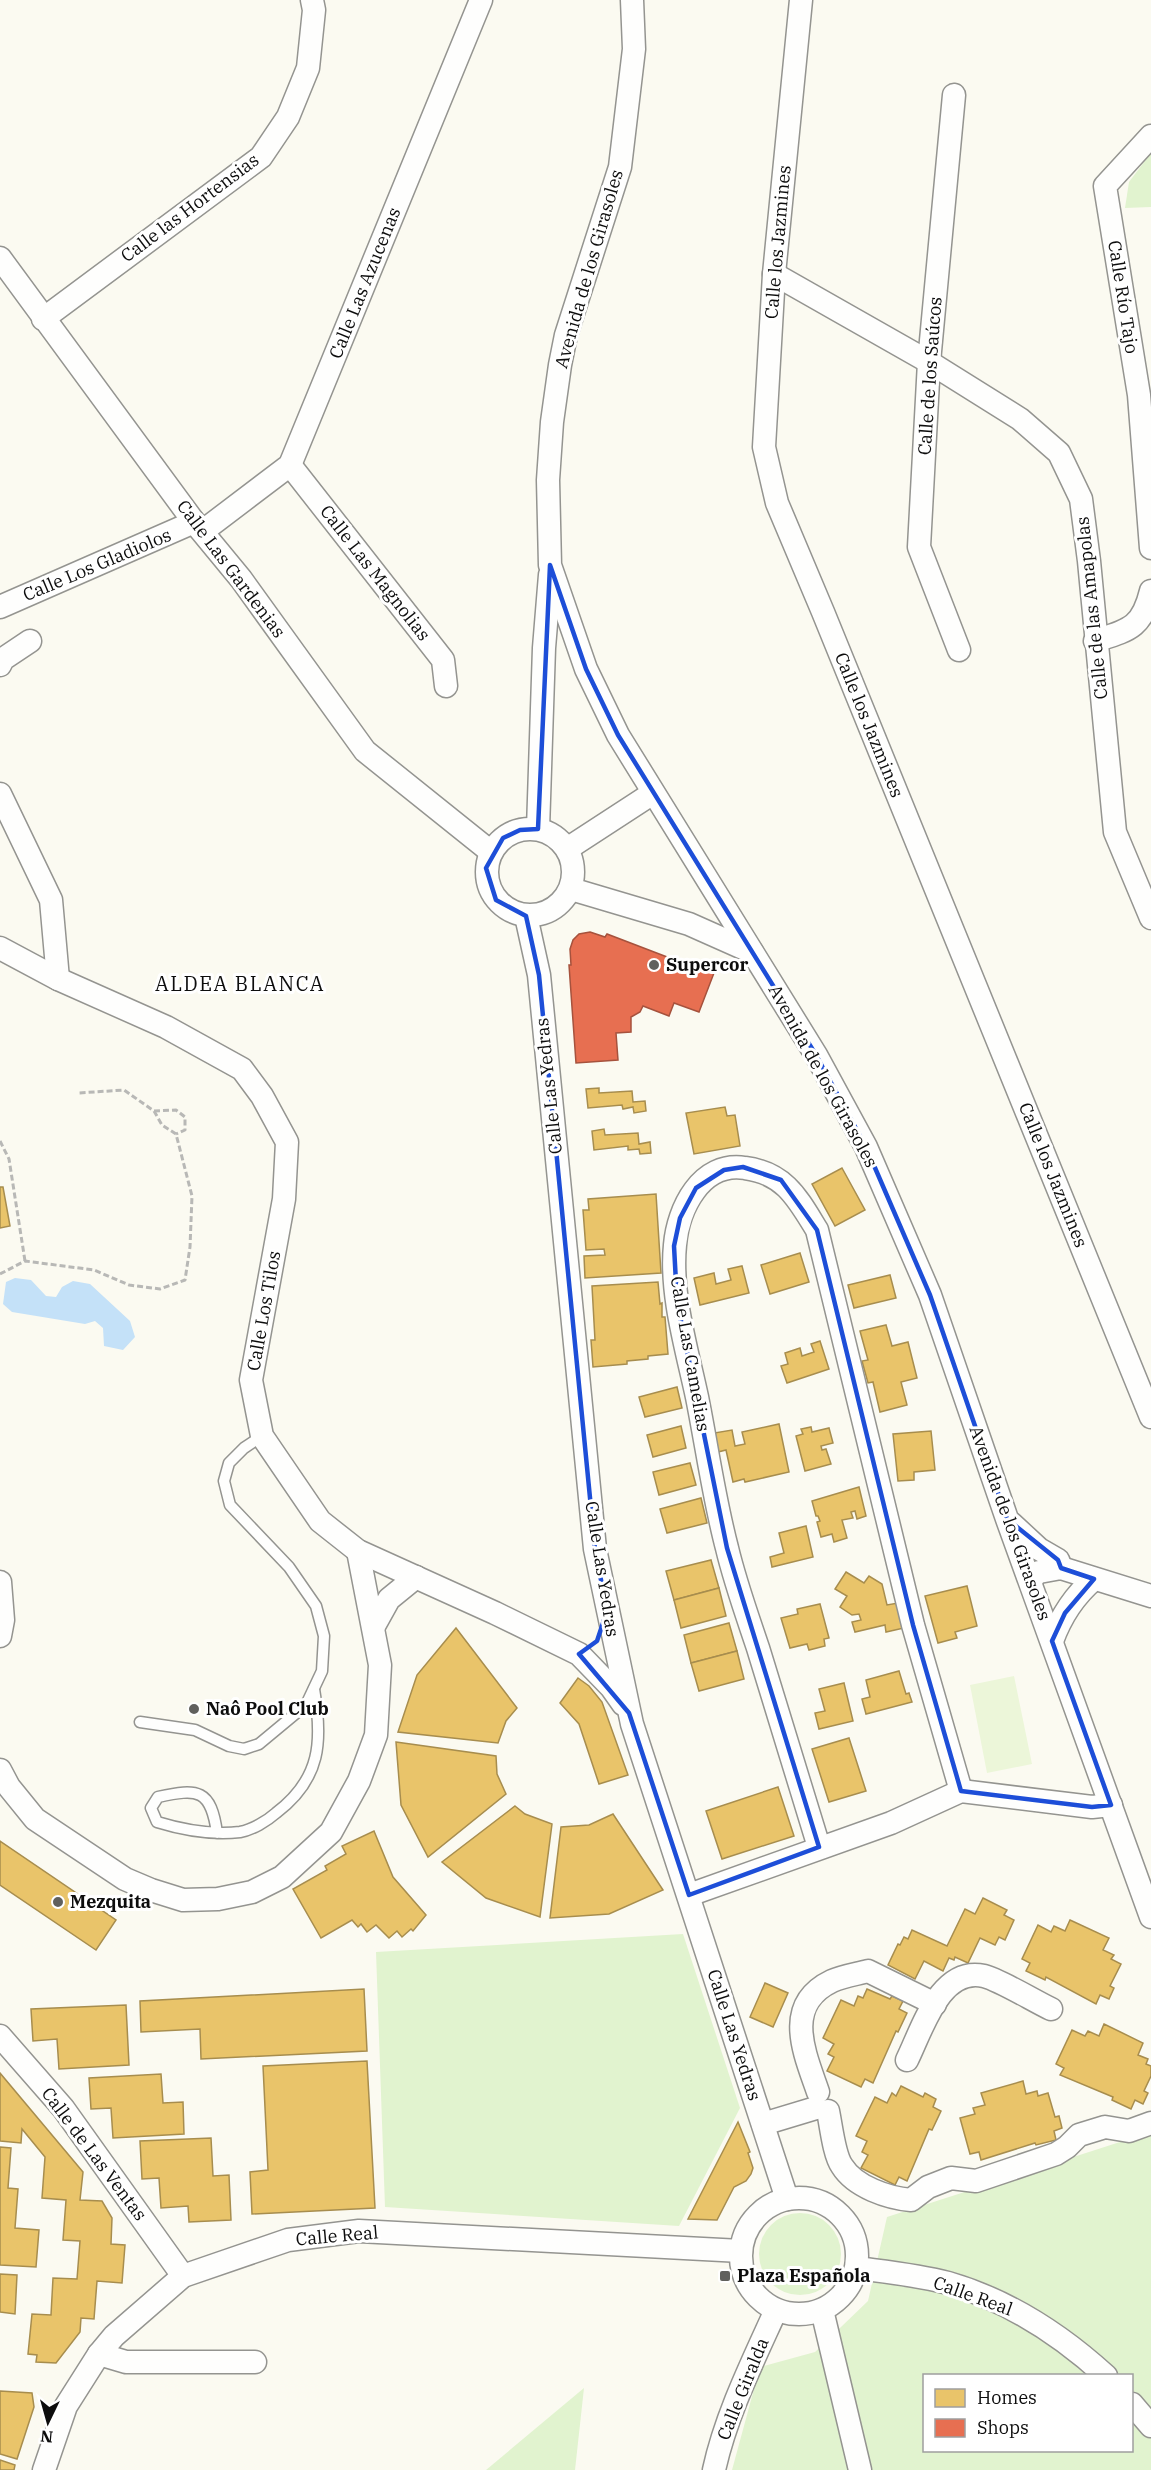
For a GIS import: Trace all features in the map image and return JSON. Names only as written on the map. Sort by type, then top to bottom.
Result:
[{"type":"street","name":"Calle las Hortensias","points":[[43,319],[261,157],[288,117],[308,68],[314,9],[312,0]]},
{"type":"street","name":"Calle Las Azucenas","points":[[290,465],[481,0]]},
{"type":"street","name":"Avenida de los Girasoles","points":[[632,0],[634,49],[620,167],[566,335],[560,365],[548,480],[550,565],[586,669],[618,735],[816,1055],[866,1147],[930,1295],[1007,1519],[1151,1917]]},
{"type":"street","name":"Calle los Jazmines","points":[[801,0],[774,274],[764,447],[777,503],[824,612],[1151,1417]]},
{"type":"street","name":"Calle de los Saúcos","points":[[954,95],[929,362],[919,546],[959,650]]},
{"type":"street","name":"Calle Río Tajo","points":[[1151,136],[1105,186],[1139,395],[1151,548]]},
{"type":"street","name":"Calle Las Gardenias","points":[[0,258],[43,319],[241,579],[365,751],[491,852]]},
{"type":"street","name":"Calle de las Amapolas","points":[[774,274],[929,362],[1020,419],[1059,453],[1081,499],[1115,832],[1151,918]]},
{"type":"street","points":[[199,526],[290,465]]},
{"type":"street","name":"Calle Las Magnolias","points":[[290,465],[443,660],[446,686]]},
{"type":"street","name":"Calle Los Gladiolos","points":[[0,607],[199,526]]},
{"type":"street","points":[[538,829],[544,648],[550,565]]},
{"type":"street","points":[[1095,641],[1130,629],[1147,610],[1151,591]]},
{"type":"street","points":[[0,665],[3,659],[30,641]]},
{"type":"street","points":[[567,849],[652,793]]},
{"type":"street","points":[[0,794],[51,900],[58,979]]},
{"type":"street","points":[[538,829],[555,836],[567,849],[573,869],[571,889],[553,910],[540,915],[526,916],[510,911],[496,900],[488,885],[486,868],[491,852],[503,838],[520,830],[538,829]]},
{"type":"street","points":[[571,889],[689,924],[752,952]]},
{"type":"street","name":"Calle Las Yedras","points":[[526,916],[538,975],[595,1549],[607,1611],[629,1713],[787,2199]]},
{"type":"street","name":"Calle Los Tilos","points":[[0,948],[58,979],[166,1028],[242,1069],[262,1096],[287,1142],[284,1199],[251,1380],[262,1436],[320,1521],[358,1551],[579,1654],[611,1687],[629,1713]]},
{"type":"street","name":"Calle Las Camelias","points":[[819,1847],[727,1548],[677,1301],[674,1246],[680,1218],[688,1199],[696,1188],[707,1178],[724,1170],[743,1167],[781,1180],[797,1197],[817,1230],[913,1625],[961,1791]]},
{"type":"street","points":[[1007,1519],[1040,1549],[1058,1560],[1061,1568],[1087,1585],[1151,1596]]},
{"type":"street","points":[[0,1770],[9,1787],[35,1818],[125,1879],[151,1890],[183,1900],[218,1899],[252,1892],[282,1877],[331,1832],[359,1781],[376,1735],[380,1665],[358,1551]]},
{"type":"street","points":[[1061,1568],[1038,1572],[1032,1588],[1046,1598],[1058,1599],[1087,1585]]},
{"type":"street","points":[[374,1626],[389,1599],[416,1577]]},
{"type":"street","points":[[0,1582],[3,1620],[0,1636]]},
{"type":"street","points":[[1052,1641],[1058,1623],[1087,1585]]},
{"type":"street","points":[[579,1654],[597,1641],[607,1611]]},
{"type":"street","points":[[689,1895],[891,1823],[961,1791],[1092,1807],[1111,1805]]},
{"type":"street","points":[[935,2004],[868,1971],[832,1981],[812,1995],[800,2022],[800,2041],[841,2165],[856,2181],[896,2199],[911,2200],[928,2187],[951,2178],[976,2181],[1056,2154],[1079,2135],[1105,2127],[1129,2132],[1151,2123]]},
{"type":"street","points":[[907,2060],[942,1991],[963,1975],[985,1976],[1051,2009]]},
{"type":"street","name":"Calle de Las Ventas","points":[[0,2036],[63,2108],[183,2276]]},
{"type":"street","points":[[763,2124],[821,2104]]},
{"type":"street","points":[[787,2199],[810,2199],[832,2208],[848,2224],[857,2245],[857,2268],[850,2285],[838,2300],[822,2310],[800,2314],[776,2310],[761,2300],[749,2286],[742,2269],[741,2251],[746,2233],[756,2218],[770,2206],[787,2199]]},
{"type":"street","name":"Calle Real","points":[[44,2470],[66,2406],[99,2354],[122,2328],[183,2276],[288,2240],[359,2231],[741,2251]]},
{"type":"street","name":"Calle Real","points":[[857,2268],[908,2274],[950,2284],[1012,2308],[1061,2339],[1105,2374]]},
{"type":"street","name":"Calle Giralda","points":[[714,2470],[719,2447],[776,2310]]},
{"type":"street","points":[[822,2310],[860,2470]]},
{"type":"street","points":[[99,2354],[126,2362],[255,2362]]},
{"type":"street","points":[[1133,2406],[1151,2426]]},
{"type":"lane","points":[[140,1722],[195,1730],[229,1746],[244,1749],[259,1743],[306,1705],[322,1671],[324,1636],[316,1606],[290,1568],[230,1505],[224,1481],[229,1463],[244,1448],[262,1436]]},
{"type":"lane","points":[[217,1833],[214,1810],[207,1799],[194,1792],[158,1797],[151,1808],[157,1822],[217,1833],[242,1832],[267,1820],[291,1802],[307,1779],[319,1747],[320,1723],[314,1689]]},
{"type":"path","points":[[0,1274],[25,1261],[94,1270],[139,1287],[160,1289],[185,1280],[190,1247],[192,1196],[176,1134],[162,1125],[154,1111],[124,1090],[78,1093]]},
{"type":"path","points":[[154,1111],[176,1110],[185,1117],[185,1130],[176,1134]]},
{"type":"path","points":[[0,1141],[9,1159],[25,1261]]},
{"type":"highlighted area","points":[[550,565],[586,669],[618,735],[816,1055],[866,1147],[930,1295],[1007,1519],[1058,1560],[1061,1568],[1094,1579],[1065,1613],[1052,1641],[1111,1805],[1092,1807],[961,1791],[913,1625],[817,1230],[781,1180],[743,1167],[724,1170],[696,1188],[680,1218],[674,1246],[677,1301],[727,1548],[819,1847],[689,1895],[629,1713],[579,1654],[597,1641],[607,1611],[595,1549],[539,975],[526,916],[496,900],[486,868],[503,838],[520,830],[538,829]]},
{"type":"green space","points":[[1151,153],[1151,207],[1125,208],[1129,182]]},
{"type":"green space","points":[[1014,1676],[1032,1764],[987,1773],[970,1685]]},
{"type":"green space","points":[[683,1934],[740,2108],[679,2226],[385,2207],[376,1952]]},
{"type":"green space","points":[[1151,2132],[1151,2470],[732,2470],[760,2367],[815,2352],[868,2301],[887,2217]]},
{"type":"green space","points":[[800,2213],[816,2216],[829,2225],[838,2238],[841,2254],[838,2270],[829,2283],[816,2292],[800,2295],[784,2292],[771,2283],[762,2270],[759,2254],[762,2238],[771,2225],[784,2216]]},
{"type":"green space","points":[[584,2388],[575,2470],[486,2470]]},
{"type":"water","points":[[15,1278],[31,1280],[46,1296],[56,1297],[62,1287],[73,1281],[90,1284],[130,1321],[135,1337],[123,1350],[104,1346],[103,1328],[95,1321],[85,1324],[12,1312],[3,1304],[6,1282]]},
{"type":"building: Homes","points":[[599,1088],[599,1093],[632,1091],[633,1102],[645,1101],[646,1111],[634,1113],[633,1107],[623,1109],[622,1105],[588,1108],[586,1089]]},
{"type":"building: Homes","points":[[725,1107],[727,1116],[735,1115],[740,1146],[694,1154],[686,1113]]},
{"type":"building: Homes","points":[[604,1129],[605,1135],[638,1133],[639,1144],[650,1142],[651,1153],[640,1154],[639,1149],[628,1150],[628,1146],[594,1150],[592,1131]]},
{"type":"building: Homes","points":[[842,1168],[865,1210],[835,1226],[812,1184]]},
{"type":"building: Homes","points":[[0,1187],[3,1187],[10,1226],[0,1228]]},
{"type":"building: Homes","points":[[656,1194],[661,1273],[585,1278],[584,1256],[605,1255],[604,1249],[586,1250],[583,1210],[589,1210],[588,1199]]},
{"type":"building: Homes","points":[[800,1253],[809,1282],[770,1294],[761,1265]]},
{"type":"building: Homes","points":[[742,1266],[749,1293],[700,1305],[694,1278],[714,1273],[716,1284],[731,1280],[728,1269]]},
{"type":"building: Homes","points":[[890,1275],[896,1298],[854,1308],[848,1285]]},
{"type":"building: Homes","points":[[658,1282],[662,1317],[665,1317],[668,1354],[627,1361],[627,1364],[593,1367],[591,1340],[595,1340],[592,1286]]},
{"type":"building: Homes","points":[[886,1325],[892,1346],[908,1342],[917,1378],[901,1382],[907,1405],[880,1412],[873,1382],[868,1383],[862,1361],[868,1360],[860,1331]]},
{"type":"building: Homes","points":[[820,1341],[829,1369],[787,1383],[781,1366],[788,1364],[785,1353],[800,1348],[802,1356],[814,1352],[811,1344]]},
{"type":"building: Homes","points":[[677,1387],[682,1408],[645,1417],[639,1397]]},
{"type":"building: Homes","points":[[779,1424],[789,1472],[745,1482],[744,1479],[733,1482],[726,1450],[718,1452],[714,1433],[732,1430],[735,1446],[745,1444],[742,1432]]},
{"type":"building: Homes","points":[[681,1426],[686,1448],[653,1457],[647,1435]]},
{"type":"building: Homes","points":[[811,1427],[812,1432],[829,1428],[833,1443],[821,1446],[822,1450],[826,1449],[831,1464],[805,1471],[796,1436],[803,1434],[801,1429]]},
{"type":"building: Homes","points":[[931,1431],[935,1470],[914,1472],[914,1480],[898,1481],[893,1434]]},
{"type":"building: Homes","points":[[690,1463],[696,1485],[659,1495],[653,1472]]},
{"type":"building: Homes","points":[[859,1487],[866,1516],[857,1519],[855,1511],[851,1512],[853,1518],[842,1520],[847,1538],[834,1542],[832,1534],[821,1537],[817,1522],[820,1521],[816,1516],[812,1501]]},
{"type":"building: Homes","points":[[701,1498],[707,1523],[667,1533],[660,1509]]},
{"type":"building: Homes","points":[[806,1526],[813,1557],[772,1567],[770,1557],[784,1553],[779,1533]]},
{"type":"building: Homes","points":[[711,1560],[719,1588],[674,1600],[666,1571]]},
{"type":"building: Homes","points":[[846,1572],[864,1583],[869,1576],[882,1584],[887,1605],[898,1603],[904,1628],[886,1632],[885,1625],[855,1632],[852,1622],[861,1620],[859,1614],[852,1615],[840,1607],[847,1596],[835,1589]]},
{"type":"building: Homes","points":[[967,1586],[977,1626],[955,1632],[957,1638],[938,1643],[925,1596]]},
{"type":"building: Homes","points":[[719,1588],[726,1616],[681,1628],[674,1600]]},
{"type":"building: Homes","points":[[820,1604],[829,1638],[824,1639],[825,1646],[809,1650],[807,1644],[790,1648],[781,1618],[798,1614],[797,1609]]},
{"type":"building: Homes","points":[[729,1623],[737,1651],[691,1663],[684,1635]]},
{"type":"building: Homes","points":[[456,1628],[517,1708],[506,1721],[498,1743],[398,1732],[417,1675]]},
{"type":"building: Homes","points":[[737,1651],[744,1679],[699,1691],[691,1663]]},
{"type":"building: Homes","points":[[899,1671],[906,1694],[909,1693],[912,1702],[866,1714],[862,1699],[870,1697],[866,1680]]},
{"type":"building: Homes","points":[[578,1678],[589,1686],[602,1702],[628,1775],[599,1784],[579,1724],[560,1703]]},
{"type":"building: Homes","points":[[844,1683],[853,1721],[819,1729],[815,1713],[825,1711],[819,1689]]},
{"type":"building: Homes","points":[[849,1738],[866,1791],[829,1802],[812,1749]]},
{"type":"building: Homes","points":[[396,1742],[496,1756],[497,1774],[506,1794],[428,1857],[401,1805]]},
{"type":"building: Homes","points":[[778,1787],[794,1836],[722,1859],[706,1811]]},
{"type":"building: Homes","points":[[515,1806],[525,1814],[552,1824],[540,1917],[486,1898],[442,1862]]},
{"type":"building: Homes","points":[[613,1814],[663,1890],[609,1914],[550,1918],[561,1827],[589,1825]]},
{"type":"building: Homes","points":[[374,1831],[393,1877],[426,1915],[413,1931],[411,1929],[402,1937],[397,1931],[389,1938],[376,1925],[367,1932],[361,1924],[358,1927],[352,1920],[321,1938],[293,1889],[327,1870],[325,1866],[346,1854],[342,1846]]},
{"type":"building: Homes","name":"Mezquita","points":[[0,1841],[116,1920],[96,1950],[0,1885]]},
{"type":"building: Homes","points":[[983,1898],[1007,1910],[1004,1915],[1014,1920],[1005,1940],[999,1937],[995,1945],[980,1938],[968,1963],[955,1957],[954,1960],[949,1958],[943,1971],[924,1961],[915,1979],[888,1965],[898,1944],[900,1945],[904,1937],[908,1939],[912,1930],[947,1946],[965,1909],[975,1914]]},
{"type":"building: Homes","points":[[1070,1920],[1109,1938],[1103,1950],[1114,1955],[1111,1959],[1121,1964],[1110,1986],[1114,1988],[1109,1999],[1100,1995],[1096,2004],[1046,1977],[1045,1980],[1026,1971],[1030,1963],[1022,1959],[1038,1925],[1051,1932],[1054,1926],[1065,1931]]},
{"type":"building: Homes","points":[[765,1983],[788,1993],[773,2027],[750,2017]]},
{"type":"building: Homes","points":[[364,1989],[367,2051],[201,2059],[200,2029],[141,2032],[140,2001]]},
{"type":"building: Homes","points":[[867,1989],[890,1999],[892,1996],[903,2001],[899,2009],[907,2013],[898,2032],[896,2031],[873,2083],[865,2079],[861,2087],[827,2071],[834,2057],[828,2054],[834,2044],[823,2038],[841,2000],[854,2006],[858,1996],[863,1998]]},
{"type":"building: Homes","points":[[126,2005],[129,2065],[59,2069],[57,2039],[33,2041],[31,2009]]},
{"type":"building: Homes","points":[[1104,2024],[1143,2043],[1138,2055],[1148,2059],[1146,2064],[1151,2066],[1151,2076],[1144,2091],[1148,2093],[1143,2104],[1135,2100],[1131,2109],[1112,2100],[1113,2097],[1060,2075],[1064,2068],[1056,2064],[1072,2030],[1085,2036],[1088,2031],[1099,2036]]},
{"type":"building: Homes","points":[[367,2061],[375,2208],[252,2214],[250,2172],[268,2170],[263,2066]]},
{"type":"building: Homes","points":[[0,2073],[83,2172],[80,2200],[102,2201],[112,2218],[111,2244],[125,2245],[122,2283],[97,2281],[94,2319],[81,2318],[80,2332],[56,2363],[36,2362],[37,2355],[28,2354],[32,2314],[51,2315],[53,2278],[77,2279],[80,2241],[63,2240],[66,2200],[42,2198],[45,2157],[22,2129],[21,2143],[0,2141]]},
{"type":"building: Homes","points":[[161,2074],[163,2103],[183,2102],[184,2134],[113,2138],[111,2108],[91,2109],[89,2078]]},
{"type":"building: Homes","points":[[1023,2081],[1026,2094],[1037,2091],[1038,2096],[1048,2093],[1055,2117],[1059,2116],[1062,2128],[1054,2131],[1056,2140],[1036,2145],[1035,2143],[981,2160],[979,2152],[970,2154],[960,2118],[975,2114],[973,2108],[985,2105],[981,2093]]},
{"type":"building: Homes","points":[[901,2086],[923,2097],[925,2093],[936,2099],[933,2107],[941,2111],[932,2130],[929,2129],[907,2181],[899,2177],[895,2185],[861,2168],[868,2155],[862,2152],[867,2141],[856,2136],[875,2097],[887,2103],[892,2093],[896,2096]]},
{"type":"building: Homes","points":[[738,2122],[750,2152],[748,2153],[753,2168],[751,2174],[746,2181],[734,2187],[717,2220],[688,2219]]},
{"type":"building: Homes","points":[[211,2138],[213,2176],[229,2175],[231,2220],[189,2222],[188,2206],[161,2208],[159,2178],[142,2179],[140,2141]]},
{"type":"building: Homes","points":[[0,2147],[11,2148],[8,2188],[18,2189],[15,2228],[39,2230],[36,2267],[0,2265]]},
{"type":"building: Homes","points":[[0,2274],[17,2275],[15,2314],[0,2312]]},
{"type":"building: Homes","points":[[0,2391],[32,2393],[34,2407],[17,2459],[0,2454]]},
{"type":"building: Homes","points":[[0,2460],[15,2465],[14,2470],[0,2470]]},
{"type":"building: Shops","points":[[590,932],[605,937],[607,934],[714,973],[699,1012],[674,1003],[669,1016],[643,1006],[640,1012],[631,1017],[631,1032],[616,1033],[618,1060],[576,1063],[569,965],[571,965],[570,949],[573,940],[579,934]]},
{"type":"place","name":"Supercor","points":[[654,965]]},
{"type":"place","name":"Naô Pool Club","points":[[194,1709]]},
{"type":"place","name":"Mezquita","points":[[58,1902]]},
{"type":"place","name":"Plaza Española","points":[[725,2276]]},
{"type":"district","name":"ALDEA BLANCA","points":[[240,984]]}]
